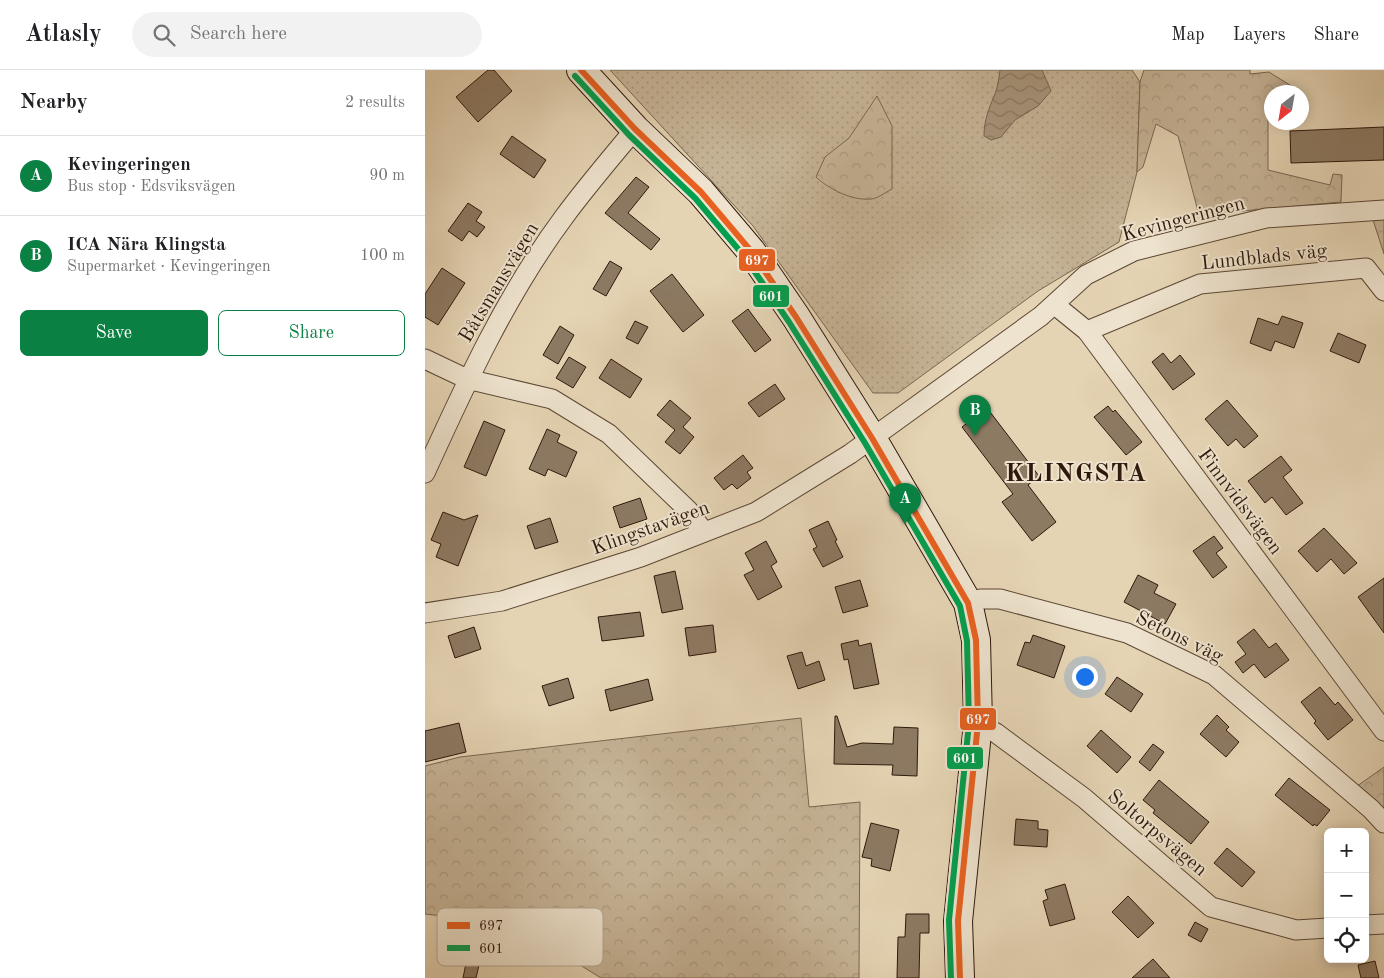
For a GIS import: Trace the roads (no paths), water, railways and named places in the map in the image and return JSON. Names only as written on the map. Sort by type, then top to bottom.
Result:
[{"type":"street","points":[[581,70],[635,128],[701,192],[751,251],[796,317],[872,438],[968,603],[976,640],[978,723],[958,921],[959,978]]},
{"type":"street","name":"Båtsmansvägen","points":[[425,473],[467,379],[524,277],[563,218],[635,128]]},
{"type":"street","name":"Kevingeringen","points":[[872,438],[1041,316],[1086,275],[1134,251],[1266,218],[1384,210]]},
{"type":"street","name":"Lundblads väg","points":[[1087,331],[1200,284],[1366,268],[1384,291]]},
{"type":"street","name":"Finnvidsvägen","points":[[1055,305],[1087,331],[1384,731]]},
{"type":"street","points":[[425,359],[467,379],[552,399],[609,434],[688,510],[704,532]]},
{"type":"street","name":"Klingstavägen","points":[[425,613],[501,601],[641,557],[756,512],[850,454],[872,438]]},
{"type":"street","name":"Setons väg","points":[[968,603],[979,600],[1000,599],[1127,633],[1213,675],[1371,809],[1384,823]]},
{"type":"street","name":"Soltorpsvägen","points":[[978,723],[996,733],[1084,798],[1211,907],[1296,930],[1324,928]]},
{"type":"street","points":[[1369,925],[1384,924]]},
{"type":"water","points":[[1000,70],[1042,70],[1051,91],[1038,106],[1015,120],[1001,137],[991,140],[984,136],[985,125],[997,88]]},
{"type":"place","name":"ICA Nära Klingsta","points":[[975,436]]},
{"type":"place","name":"Kevingeringen","points":[[905,524]]},
{"type":"district","name":"KLINGSTA","points":[[1076,472]]}]
